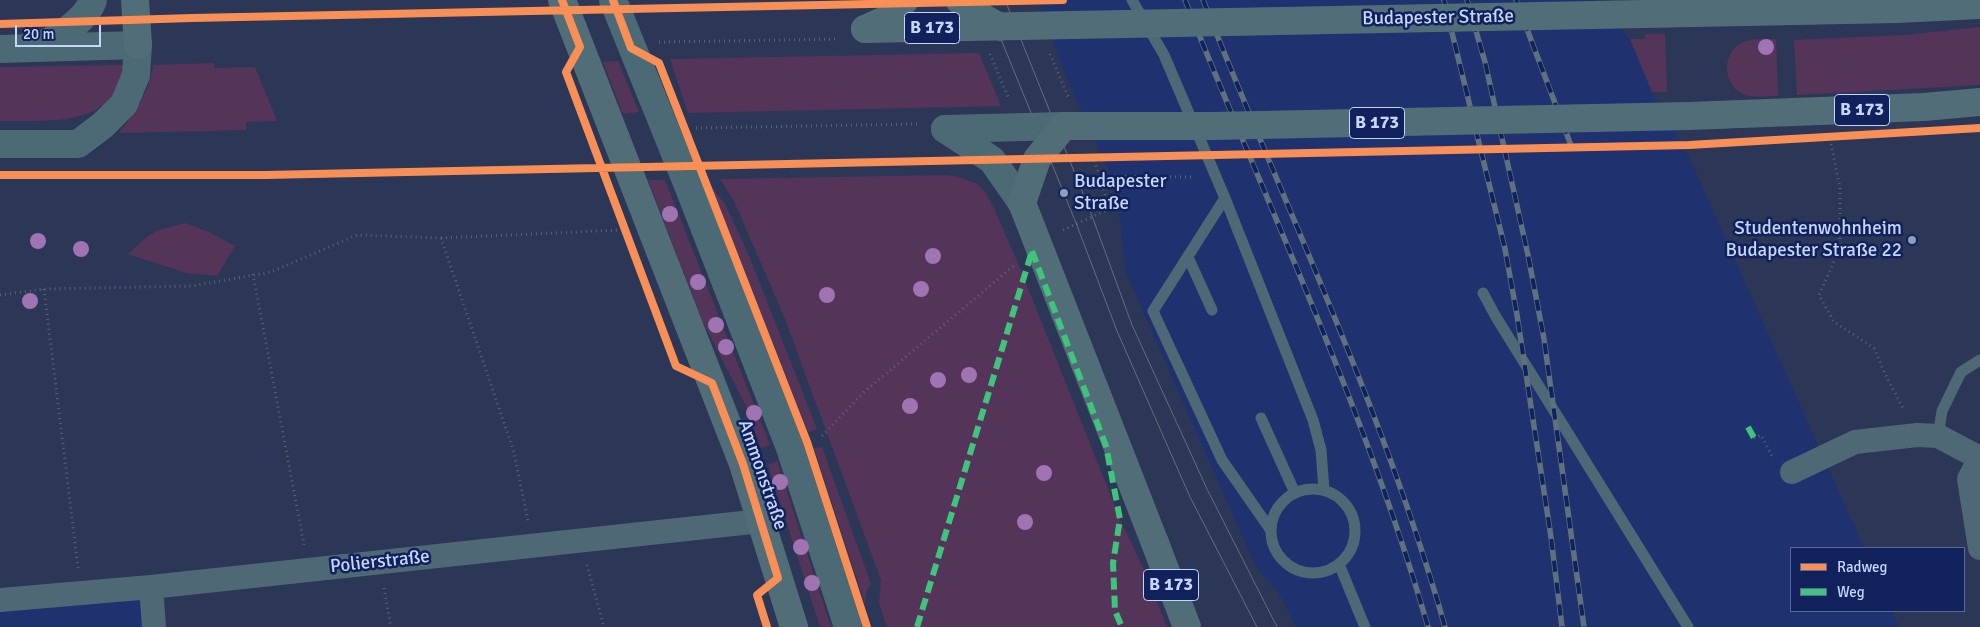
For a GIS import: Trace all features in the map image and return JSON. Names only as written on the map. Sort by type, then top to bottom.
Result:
[{"type":"main road","points":[[34,49],[57,38],[74,25],[94,0]]},
{"type":"main road","points":[[0,144],[78,144],[103,125],[124,104],[136,75],[138,45],[135,0]]},
{"type":"main road","name":"Ammonstraße","points":[[562,0],[743,464],[794,627]]},
{"type":"main road","name":"Ammonstraße","points":[[613,0],[790,448],[848,627]]},
{"type":"main road","points":[[856,34],[887,20],[905,0]]},
{"type":"main road","points":[[959,0],[980,16],[1000,27]]},
{"type":"main road","name":"Budapester Straße","points":[[856,34],[1000,27],[1897,9],[1980,5]]},
{"type":"main road","points":[[0,49],[138,45]]},
{"type":"main road","name":"B 173","points":[[1064,126],[1222,126],[1689,116],[1924,107],[1980,102]]},
{"type":"main road","points":[[932,127],[1064,126]]},
{"type":"main road","points":[[1022,203],[1037,160],[1064,126]]},
{"type":"main road","points":[[932,127],[992,160],[1022,203]]},
{"type":"main road","name":"B 173","points":[[1022,203],[1187,627]]},
{"type":"street","points":[[1792,472],[1855,442],[1928,435],[1980,458],[1969,479],[1980,548]]},
{"type":"street","name":"Polierstraße","points":[[0,600],[151,587],[760,520]]},
{"type":"street","points":[[151,587],[154,627]]},
{"type":"lane","points":[[1132,0],[1164,55],[1225,198],[1313,420],[1321,450],[1324,490]]},
{"type":"lane","points":[[1225,198],[1153,311],[1222,460],[1270,529],[1274,548],[1285,563],[1302,572],[1321,572],[1339,564],[1352,546],[1354,523],[1344,502],[1324,490],[1305,489],[1288,496],[1275,511],[1270,529]]},
{"type":"lane","points":[[1188,257],[1212,310]]},
{"type":"lane","points":[[1483,293],[1688,627]]},
{"type":"lane","points":[[1928,435],[1961,372],[1980,360]]},
{"type":"lane","points":[[1261,418],[1295,493]]},
{"type":"lane","points":[[1339,564],[1365,627]]},
{"type":"path","points":[[652,42],[856,34]]},
{"type":"path","points":[[693,128],[932,127]]},
{"type":"path","points":[[1830,136],[1840,188],[1840,248],[1819,295],[1834,322],[1874,348],[1887,378],[1928,435]]},
{"type":"path","points":[[1100,176],[1192,177]]},
{"type":"path","points":[[1060,232],[1103,211]]},
{"type":"path","points":[[0,295],[44,289],[193,286],[271,272],[357,235],[441,238],[624,229]]},
{"type":"path","points":[[441,238],[514,452],[533,546]]},
{"type":"path","points":[[822,436],[864,392],[1018,263]]},
{"type":"path","points":[[253,274],[308,570]]},
{"type":"path","points":[[44,289],[76,554]]},
{"type":"path","points":[[1754,438],[1761,435],[1768,448]]},
{"type":"path","points":[[581,540],[604,627]]},
{"type":"path","points":[[379,562],[391,627]]},
{"type":"shaded area","points":[[1037,0],[1595,0],[1630,39],[1652,92],[1689,157],[1864,547],[1790,547],[1790,612],[1892,612],[1899,627],[1296,627],[1280,595],[1255,565],[1126,273],[1116,187],[1070,86]]},
{"type":"shaded area","points":[[1980,27],[1980,85],[1797,95],[1794,40],[1905,35]]},
{"type":"shaded area","points":[[1645,34],[1665,34],[1667,92],[1652,92],[1630,39],[1645,39]]},
{"type":"shaded area","points":[[1776,39],[1778,96],[1751,96],[1736,90],[1728,77],[1727,69],[1730,54],[1741,43],[1749,40]]},
{"type":"shaded area","points":[[979,53],[1001,106],[688,113],[670,59]]},
{"type":"shaded area","points":[[618,61],[639,112],[623,114],[603,62]]},
{"type":"shaded area","points":[[214,63],[214,68],[255,67],[277,121],[246,122],[246,130],[119,133],[145,93],[153,65]]},
{"type":"shaded area","points":[[124,65],[118,86],[108,101],[94,111],[77,117],[58,120],[0,121],[0,67]]},
{"type":"shaded area","points":[[949,175],[977,184],[986,193],[993,206],[1018,263],[1120,519],[1145,572],[1167,627],[887,627],[879,603],[881,580],[785,319],[734,201],[720,179]]},
{"type":"shaded area","points":[[648,180],[665,180],[770,445],[761,448],[746,406],[703,322]]},
{"type":"shaded area","points":[[706,180],[725,204],[748,253],[817,429],[808,432],[739,256]]},
{"type":"shaded area","points":[[186,223],[211,233],[235,246],[217,276],[186,273],[128,254],[158,230]]},
{"type":"shaded area","points":[[822,447],[871,584],[867,590],[865,604],[814,448]]},
{"type":"shaded area","points":[[777,461],[831,627],[820,627],[768,465]]},
{"type":"shaded area","points":[[151,587],[154,627],[0,627],[0,600]]},
{"type":"tram line","points":[[985,0],[1076,223],[1117,331],[1190,497],[1257,627]]},
{"type":"tram line","points":[[1005,0],[1092,216],[1132,325],[1207,489],[1277,627]]},
{"type":"railway","points":[[1185,0],[1346,389],[1376,467],[1428,627]]},
{"type":"railway","points":[[1203,0],[1363,389],[1393,467],[1445,627]]},
{"type":"railway","points":[[1444,0],[1505,249],[1551,537],[1562,627]]},
{"type":"railway","points":[[1467,0],[1485,62],[1528,255],[1544,339],[1584,627]]},
{"type":"railway","points":[[1516,0],[1572,148]]},
{"type":"marked path","points":[[1032,251],[1106,446],[1120,519],[1113,563],[1115,611],[1122,627]]},
{"type":"marked path","points":[[917,627],[1032,251]]},
{"type":"marked path","points":[[1748,427],[1754,438]]},
{"type":"cycle path","points":[[562,0],[580,47],[566,72],[676,366],[712,383],[743,464],[778,578],[757,595],[767,627]]},
{"type":"cycle path","points":[[613,0],[631,48],[659,63],[807,442],[867,627]]},
{"type":"cycle path","points":[[0,24],[192,18],[1063,0]]},
{"type":"cycle path","points":[[0,175],[265,175],[1689,145],[1980,128]]},
{"type":"place","name":"Budapester Straße","points":[[1064,193]]},
{"type":"place","name":"Studentenwohnheim Budapester Straße 22","points":[[1912,240]]}]
